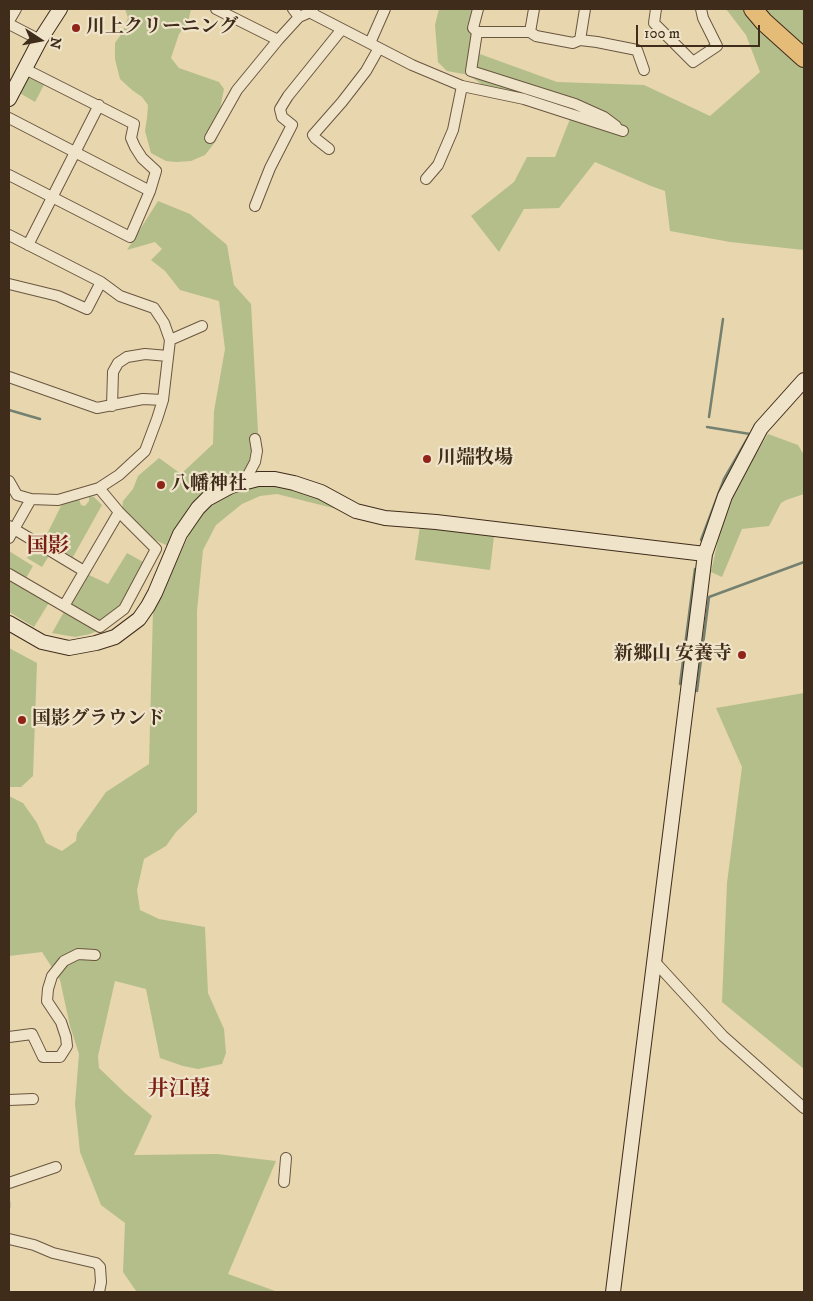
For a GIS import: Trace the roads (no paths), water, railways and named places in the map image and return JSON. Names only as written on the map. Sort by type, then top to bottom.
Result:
[{"type":"highway","points":[[753,9],[764,22],[804,58]]},
{"type":"street","points":[[16,9],[9,23],[40,40]]},
{"type":"street","points":[[9,100],[40,40],[60,9]]},
{"type":"street","points":[[216,9],[278,40]]},
{"type":"street","points":[[329,149],[314,138],[313,135],[366,71],[385,9]]},
{"type":"street","points":[[210,138],[237,90],[278,40],[296,13],[312,11],[342,29],[412,65],[462,86],[524,100],[623,131],[604,117],[575,104],[471,72],[477,32],[474,28],[478,9]]},
{"type":"street","points":[[530,32],[534,9]]},
{"type":"street","points":[[580,40],[585,9]]},
{"type":"street","points":[[656,9],[654,23],[693,62],[717,46],[703,18],[701,9]]},
{"type":"street","points":[[255,206],[270,168],[292,125],[282,117],[280,109],[288,96],[342,29]]},
{"type":"street","points":[[477,32],[530,32],[536,36],[573,43],[580,40],[637,50],[644,70]]},
{"type":"street","points":[[9,176],[130,238],[150,191],[156,171],[142,158],[135,147],[131,138],[134,124],[25,69]]},
{"type":"street","points":[[426,179],[438,165],[453,130],[462,86]]},
{"type":"street","points":[[28,245],[99,106]]},
{"type":"street","points":[[9,118],[150,191]]},
{"type":"street","points":[[9,235],[100,282],[120,296],[154,308],[164,323],[170,340],[163,400],[158,419],[145,451],[119,475],[99,488],[90,489],[58,500],[18,495],[9,481]]},
{"type":"street","points":[[9,284],[58,296],[87,309],[100,282]]},
{"type":"street","points":[[170,340],[202,326]]},
{"type":"street","points":[[112,406],[113,372],[118,363],[128,357],[145,354],[168,356]]},
{"type":"street","points":[[9,377],[97,408],[143,399],[163,400]]},
{"type":"street","points":[[613,1292],[705,554],[725,496],[761,428],[804,380]]},
{"type":"street","points":[[248,475],[255,462],[257,451],[255,439]]},
{"type":"street","points":[[9,623],[42,642],[69,648],[115,637],[139,618],[155,593],[180,534],[193,514],[207,499],[230,486],[258,478],[275,479],[321,492],[356,511],[386,518],[446,523],[705,554]]},
{"type":"street","points":[[306,478],[321,492]]},
{"type":"street","points":[[9,574],[100,627],[124,610],[156,549],[119,512],[99,488]]},
{"type":"street","points":[[31,498],[10,531],[84,570]]},
{"type":"street","points":[[64,606],[119,512]]},
{"type":"street","points":[[9,1037],[32,1034],[43,1057],[60,1057],[67,1046],[61,1022],[47,1000],[52,976],[64,961],[78,954],[95,955]]},
{"type":"street","points":[[654,962],[723,1036],[804,1108]]},
{"type":"street","points":[[9,1100],[33,1099]]},
{"type":"street","points":[[284,1182],[286,1158]]},
{"type":"street","points":[[9,1183],[56,1167]]},
{"type":"street","points":[[9,1239],[34,1245],[53,1253],[96,1263],[100,1267],[101,1282],[99,1292]]},
{"type":"waterway","points":[[709,417],[723,319]]},
{"type":"waterway","points":[[9,410],[40,419]]},
{"type":"waterway","points":[[701,540],[724,479],[750,434],[707,427]]},
{"type":"waterway","points":[[697,691],[709,597],[804,562]]},
{"type":"waterway","points":[[680,684],[695,569]]},
{"type":"waterway","points":[[9,1202],[9,1208]]},
{"type":"place","name":"川上クリーニング","points":[[76,28]]},
{"type":"place","name":"川端牧場","points":[[427,459]]},
{"type":"place","name":"八幡神社","points":[[161,485]]},
{"type":"place","name":"新郷山 安養寺","points":[[742,655]]},
{"type":"place","name":"国影グラウンド","points":[[22,720]]},
{"type":"district","name":"国影","points":[[48,548]]},
{"type":"district","name":"井江葭","points":[[179,1091]]}]
